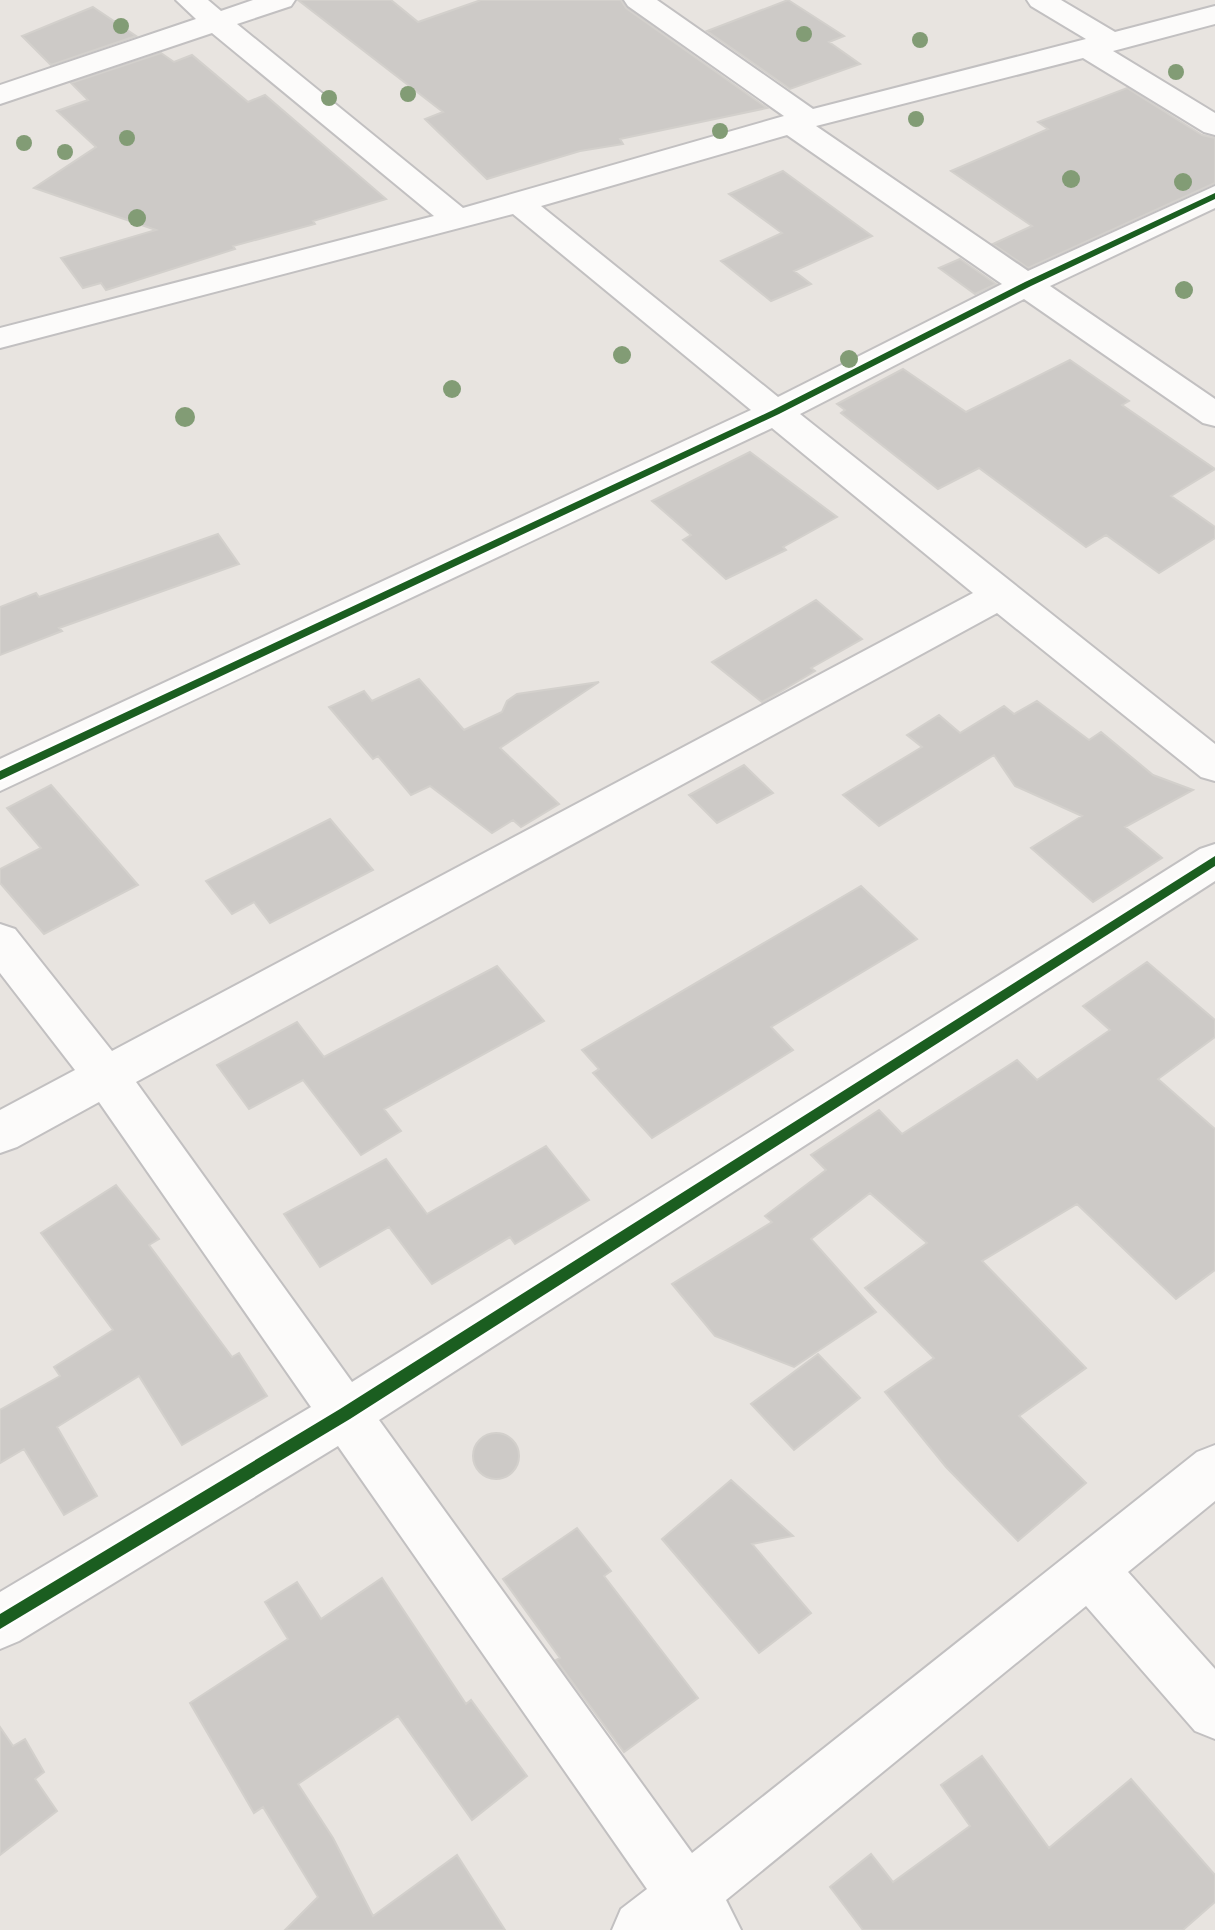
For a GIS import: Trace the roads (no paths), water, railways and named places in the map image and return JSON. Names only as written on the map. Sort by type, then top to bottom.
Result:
[{"type":"street","points":[[190,0],[458,220]]},
{"type":"street","points":[[0,95],[281,0]]},
{"type":"street","points":[[638,0],[800,121],[1215,415]]},
{"type":"street","points":[[1041,0],[1215,126]]},
{"type":"street","points":[[0,338],[458,220],[800,121],[1215,15]]},
{"type":"street","points":[[0,776],[776,412],[1028,284],[1215,196]]},
{"type":"street","points":[[517,202],[1215,766]]},
{"type":"street","points":[[0,1133],[1000,595]]},
{"type":"street","points":[[0,1622],[345,1414],[1215,860]]},
{"type":"street","points":[[0,941],[105,1075],[698,1913]]},
{"type":"street","points":[[642,1930],[698,1913],[1091,1571],[1215,1469]]},
{"type":"street","points":[[1091,1571],[1215,1711]]}]
